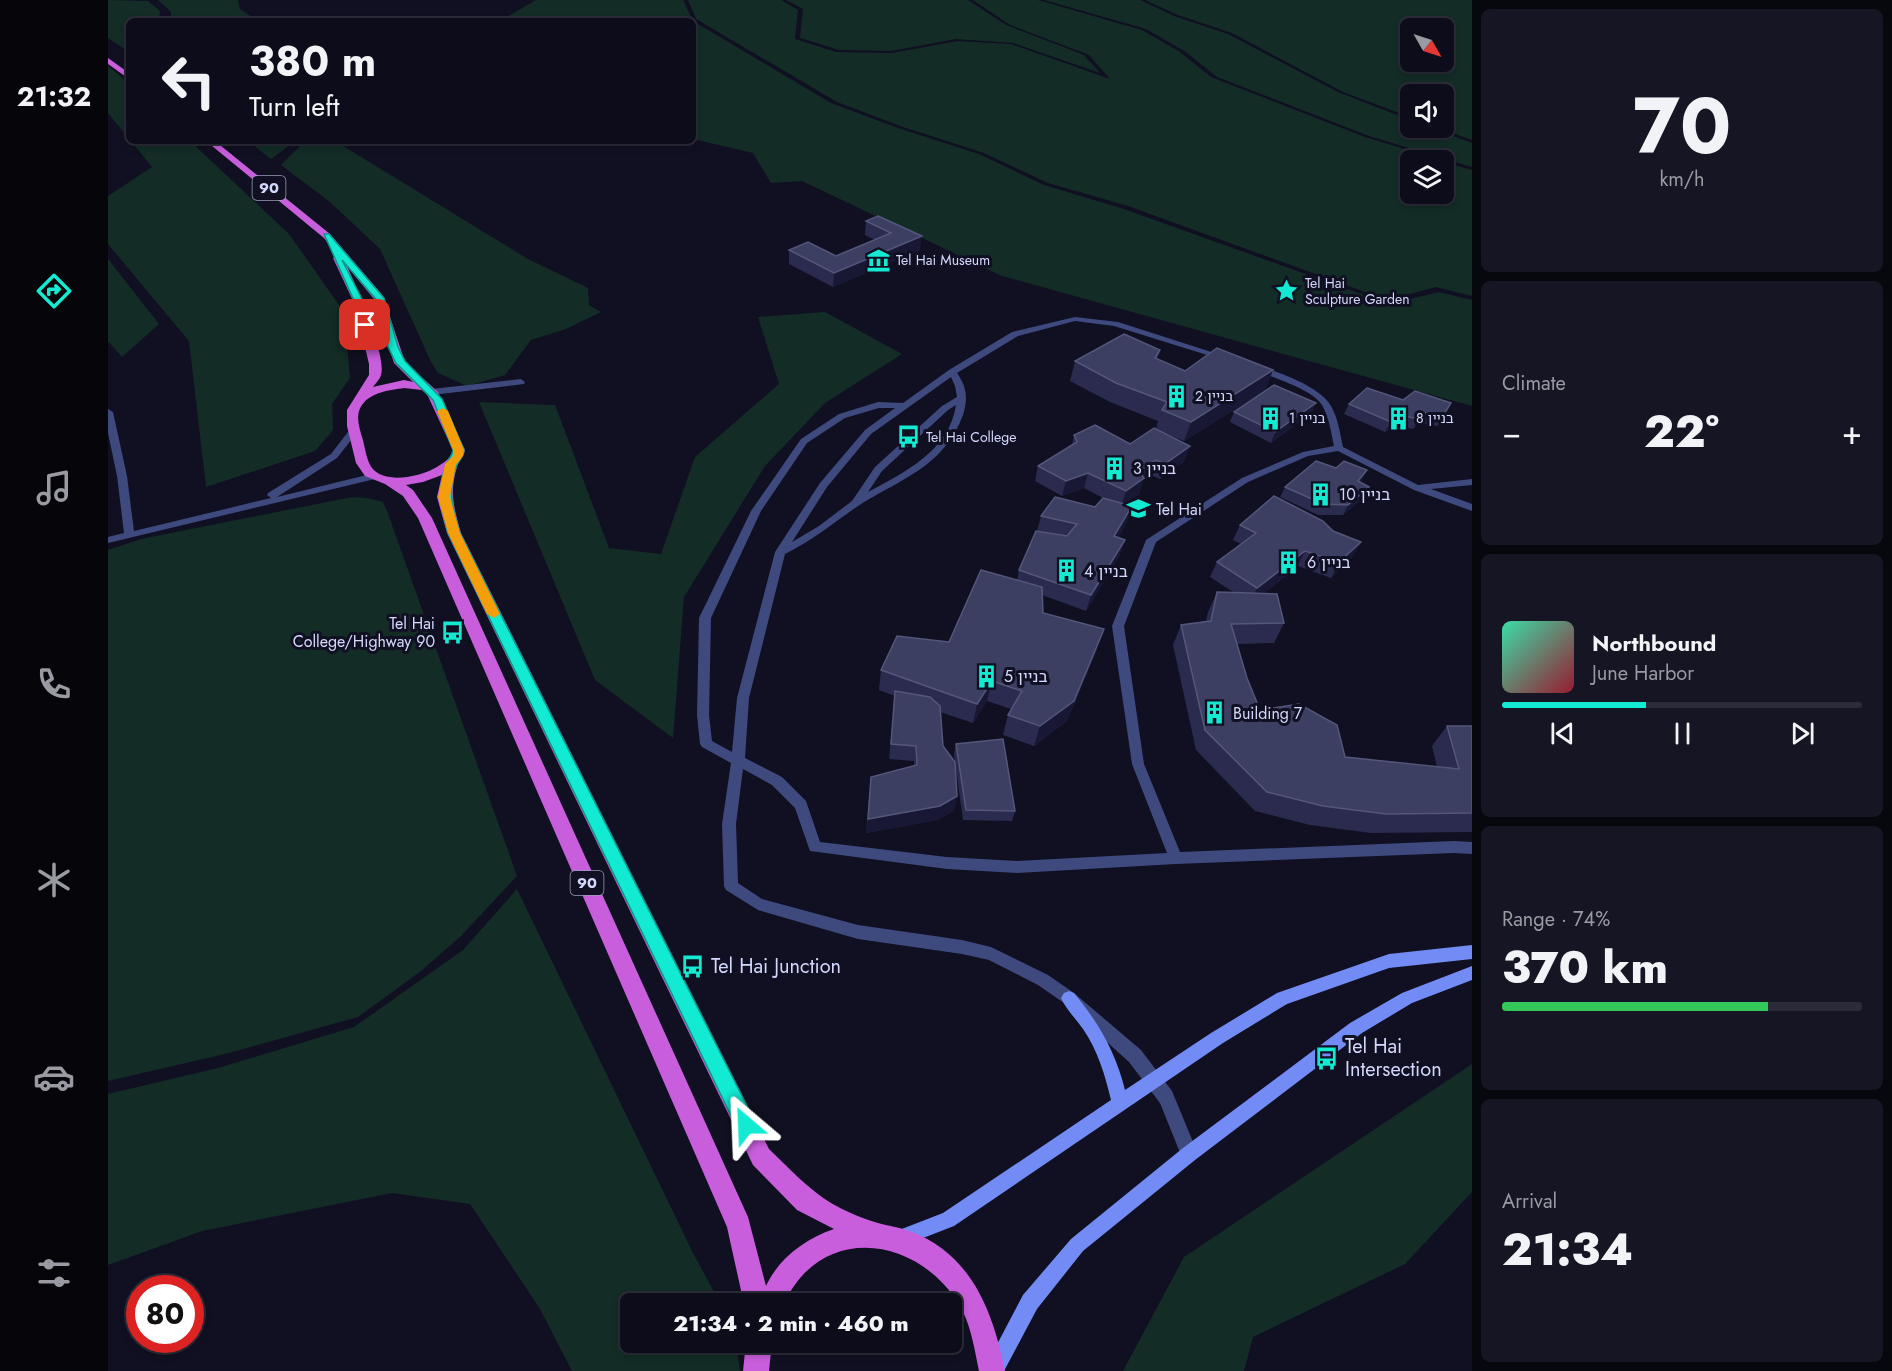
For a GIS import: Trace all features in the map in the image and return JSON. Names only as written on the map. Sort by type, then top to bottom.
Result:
[{"type":"highway","points":[[108,60],[126,75]]},
{"type":"highway","name":"90","points":[[214,144],[327,236],[379,298],[400,363],[429,390],[459,450],[458,456],[451,464],[444,497],[454,533],[761,1157],[806,1201],[825,1213],[874,1234]]},
{"type":"highway","name":"90","points":[[327,236],[360,305],[375,364],[375,375],[352,412],[354,430],[366,468],[408,493],[425,518],[739,1226],[754,1293]]},
{"type":"highway","points":[[360,398],[391,386],[404,384],[429,390]]},
{"type":"highway","points":[[381,478],[399,481],[421,478],[441,471],[451,464]]},
{"type":"highway","name":"90","points":[[775,1293],[795,1265],[820,1246],[849,1235],[874,1234],[900,1238],[934,1256],[962,1286],[983,1325],[993,1371]]},
{"type":"highway","points":[[756,1371],[758,1353]]},
{"type":"main road","points":[[900,1238],[948,1220],[1282,998],[1389,961],[1472,952]]},
{"type":"main road","points":[[993,1371],[1030,1302],[1077,1245],[1189,1154],[1356,1028],[1407,999],[1472,973]]},
{"type":"main road","points":[[1069,998],[1091,1024],[1105,1048],[1115,1077],[1120,1105]]},
{"type":"street","points":[[1189,1154],[1175,1116],[1155,1081],[1135,1056],[1069,998],[1017,966],[990,954],[962,947],[858,932],[758,904],[731,886],[729,824],[738,761],[743,698],[780,552],[830,476],[868,432],[952,372],[1015,334],[1075,319],[1114,324],[1231,360]]},
{"type":"street","points":[[1251,366],[1272,373],[1321,398],[1333,421],[1339,448]]},
{"type":"street","points":[[780,552],[816,533],[856,504],[896,483],[934,455],[955,430],[963,397],[961,383],[952,372]]},
{"type":"street","points":[[429,390],[521,382]]},
{"type":"street","points":[[856,504],[878,469],[936,415],[963,397]]},
{"type":"street","points":[[907,406],[878,405],[842,416],[804,441],[756,511],[705,618],[703,714],[706,744],[777,781],[801,805],[815,847],[947,863],[1017,867],[1176,858],[1472,848]]},
{"type":"street","points":[[108,412],[122,476],[129,534]]},
{"type":"street","points":[[264,501],[333,456],[354,430]]},
{"type":"street","points":[[1176,858],[1138,764],[1118,626],[1151,540],[1245,480],[1306,454],[1339,448],[1417,488],[1472,508]]},
{"type":"street","points":[[108,540],[264,501],[381,478]]},
{"type":"street","points":[[1417,488],[1472,482]]},
{"type":"green space","points":[[108,0],[148,1],[160,11],[159,18],[126,18],[126,50],[108,38]]},
{"type":"green space","points":[[158,0],[238,0],[240,9],[256,18],[171,18],[171,12]]},
{"type":"green space","points":[[536,0],[683,0],[692,18],[505,18]]},
{"type":"green space","points":[[688,0],[781,0],[798,10],[795,39],[836,52],[892,53],[958,41],[1011,44],[1110,79],[1089,55],[1010,25],[973,0],[1038,0],[1142,30],[1180,52],[1211,77],[1365,137],[1407,150],[1400,150],[1400,204],[1454,204],[1454,165],[1472,170],[1472,296],[1436,287],[1387,300],[1128,206],[1048,183],[984,153],[903,127],[837,102],[696,18]]},
{"type":"green space","points":[[786,0],[968,0],[1006,25],[1084,55],[1100,73],[1013,43],[956,39],[891,51],[839,50],[800,38],[803,9]]},
{"type":"green space","points":[[1044,0],[1140,0],[1174,16],[1228,34],[1338,92],[1400,116],[1400,138],[1454,136],[1472,143],[1472,167],[1454,162],[1454,150],[1416,150],[1369,136],[1217,77],[1186,52],[1146,29]]},
{"type":"green space","points":[[1145,0],[1472,0],[1472,140],[1454,134],[1454,84],[1400,84],[1400,113],[1343,92],[1232,33],[1178,15]]},
{"type":"green space","points":[[696,23],[831,103],[898,128],[979,154],[1044,185],[1124,209],[1389,304],[1439,292],[1472,300],[1472,406],[1002,276],[802,181],[771,183],[753,153],[696,140]]},
{"type":"green space","points":[[108,66],[126,81],[126,135],[108,113]]},
{"type":"green space","points":[[133,144],[193,144],[289,234],[344,312],[350,378],[332,404],[333,430],[315,451],[206,487],[189,341],[108,244],[108,196],[152,167]]},
{"type":"green space","points":[[252,144],[291,144],[271,159]]},
{"type":"green space","points":[[302,144],[340,144],[528,259],[588,288],[589,305],[601,312],[566,329],[531,340],[505,375],[467,386],[438,373],[380,249],[330,202],[281,165]]},
{"type":"green space","points":[[108,259],[159,324],[122,357],[108,341]]},
{"type":"green space","points":[[825,312],[902,354],[825,403],[765,466],[684,597],[673,738],[595,680],[479,402],[555,405],[609,548],[661,554],[695,457],[779,384],[758,317]]},
{"type":"green space","points":[[352,497],[383,502],[387,511],[517,876],[461,936],[421,971],[358,1017],[225,1054],[108,1081],[108,550],[141,539]]},
{"type":"green space","points":[[517,889],[693,1253],[715,1293],[620,1293],[620,1353],[737,1353],[740,1371],[572,1371],[540,1309],[470,1204],[392,1193],[202,1231],[108,1265],[108,1094],[218,1068],[354,1027],[463,950]]},
{"type":"green space","points":[[1472,1064],[1472,1192],[1405,1264],[1253,1337],[1244,1371],[1123,1371],[1184,1257]]},
{"type":"building","points":[[878,216],[922,236],[834,273],[789,250],[808,242],[836,256],[891,233],[866,221]]},
{"type":"building","points":[[1124,334],[1160,350],[1155,358],[1185,371],[1217,348],[1273,370],[1191,422],[1162,410],[1167,402],[1116,383],[1075,361]]},
{"type":"building","name":"בניין 1","points":[[1274,385],[1316,403],[1275,432],[1234,412]]},
{"type":"building","points":[[1367,388],[1403,400],[1415,391],[1451,403],[1443,416],[1426,413],[1419,419],[1404,416],[1391,422],[1349,404]]},
{"type":"building","points":[[1095,425],[1130,444],[1154,428],[1190,446],[1165,464],[1156,460],[1139,471],[1144,478],[1126,491],[1088,473],[1066,481],[1038,466],[1077,442],[1074,435]]},
{"type":"building","name":"בניין 10","points":[[1316,461],[1336,468],[1344,461],[1367,470],[1358,481],[1369,487],[1348,505],[1323,504],[1285,487]]},
{"type":"building","name":"בניין 6","points":[[1274,496],[1323,521],[1333,531],[1361,542],[1339,562],[1305,551],[1257,588],[1217,562],[1256,533],[1240,525]]},
{"type":"building","name":"בניין 4","points":[[1055,497],[1095,507],[1103,498],[1132,506],[1114,536],[1125,540],[1091,595],[1019,570],[1036,531],[1067,536],[1077,524],[1041,516]]},
{"type":"building","name":"בניין 5","points":[[981,570],[1042,587],[1043,613],[1104,629],[1074,701],[1040,726],[1008,715],[1022,691],[992,681],[977,704],[881,670],[897,636],[949,642]]},
{"type":"building","name":"Building 7","points":[[1217,592],[1277,594],[1284,623],[1231,624],[1247,678],[1260,710],[1299,704],[1337,725],[1345,757],[1459,769],[1447,726],[1472,726],[1472,813],[1386,814],[1323,806],[1267,792],[1205,730],[1181,625],[1211,621]]},
{"type":"building","points":[[895,691],[930,697],[940,706],[943,746],[955,762],[957,796],[940,806],[868,819],[871,777],[917,765],[916,746],[891,744]]},
{"type":"building","points":[[1003,739],[1015,811],[966,810],[956,744]]},
{"type":"slow traffic","points":[[443,411],[459,450],[458,456],[451,464],[444,497],[454,533],[494,614]]},
{"type":"place","name":"Tel Hai Museum","points":[[878,260]]},
{"type":"place","name":"Tel Hai Sculpture Garden","points":[[1287,291]]},
{"type":"place","name":"בניין 2","points":[[1177,396]]},
{"type":"place","name":"בניין 1","points":[[1271,418]]},
{"type":"place","name":"בניין 8","points":[[1398,418]]},
{"type":"place","name":"Tel Hai College","points":[[908,437]]},
{"type":"place","name":"בניין 3","points":[[1115,468]]},
{"type":"place","name":"בניין 10","points":[[1321,494]]},
{"type":"place","name":"Tel Hai","points":[[1138,509]]},
{"type":"place","name":"בניין 6","points":[[1289,562]]},
{"type":"place","name":"בניין 4","points":[[1066,571]]},
{"type":"place","name":"Tel Hai College/Highway 90","points":[[453,632]]},
{"type":"place","name":"בניין 5","points":[[986,676]]},
{"type":"place","name":"Building 7","points":[[1215,713]]},
{"type":"place","name":"Tel Hai Junction","points":[[693,966]]},
{"type":"place","name":"Tel Hai Intersection","points":[[1327,1058]]},
{"type":"route","points":[[365,325],[360,305],[327,236],[379,298],[400,363],[437,399],[459,450],[458,456],[451,464],[444,497],[454,533],[746,1125]]}]
